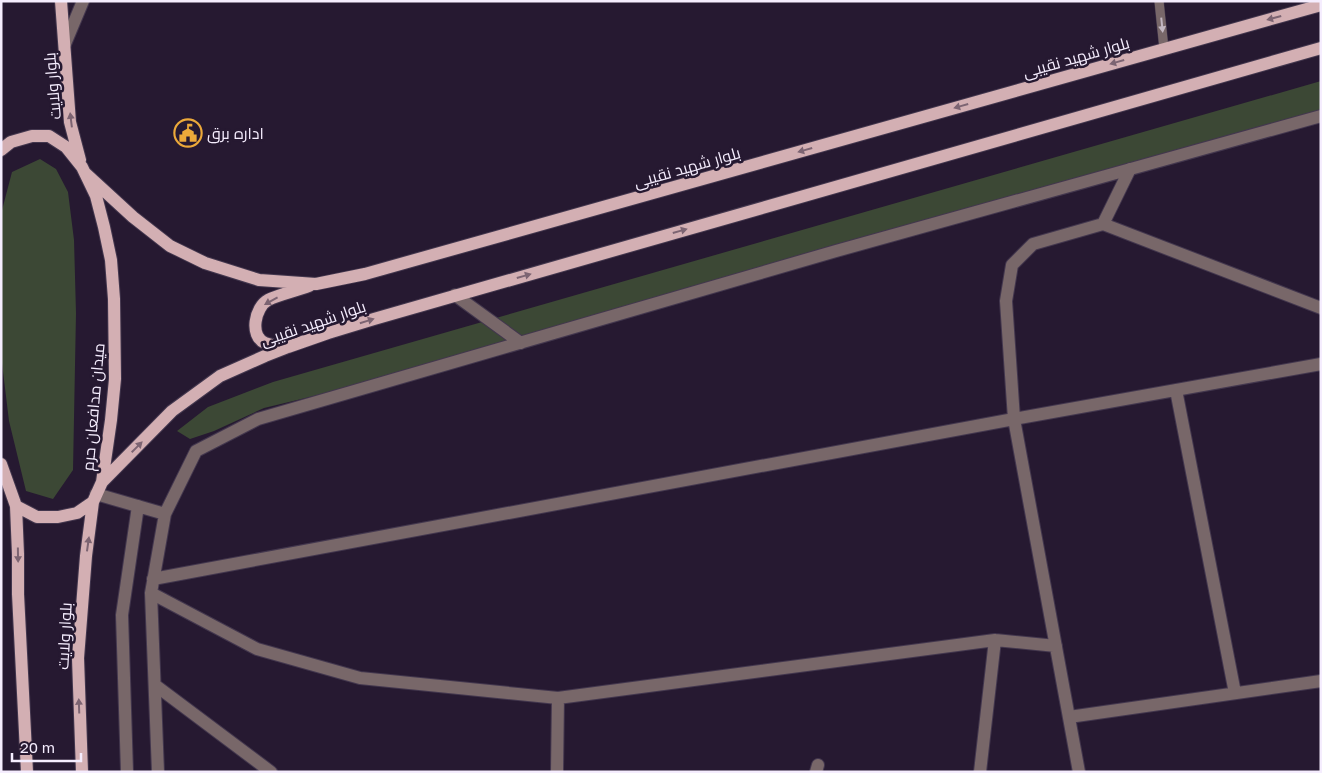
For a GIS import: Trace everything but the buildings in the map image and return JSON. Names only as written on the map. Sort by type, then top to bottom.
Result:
[{"type":"main road","name":"بلوار ولایت","points":[[61,1],[70,122],[83,170]]},
{"type":"main road","name":"بلوار شهید نقیبی","points":[[83,170],[133,217],[170,246],[205,263],[259,280],[316,284],[375,272],[1321,5]]},
{"type":"main road","name":"بلوار شهید نقیبی","points":[[102,482],[172,411],[220,376],[288,347],[455,295],[1321,48]]},
{"type":"main road","name":"میدان مدافعان حرم","points":[[1,150],[11,142],[32,136],[49,136],[66,147],[83,170],[96,196],[111,260],[114,299],[115,379],[102,482],[95,498]]},
{"type":"main road","points":[[288,347],[264,343],[259,338],[255,326],[257,314],[266,301],[316,284]]},
{"type":"main road","points":[[1,464],[16,506],[18,594],[27,772]]},
{"type":"main road","name":"بلوار ولایت","points":[[82,772],[78,658],[86,556],[95,498]]},
{"type":"main road","points":[[16,506],[37,517],[58,517],[77,514],[95,498]]},
{"type":"street","points":[[64,44],[82,1]]},
{"type":"street","points":[[158,772],[151,593],[165,514],[196,451],[258,419],[836,251],[1321,116]]},
{"type":"street","points":[[1103,224],[1130,169]]},
{"type":"street","points":[[1079,772],[1014,419],[1006,301],[1012,265],[1033,244],[1103,224],[1319,309]]},
{"type":"street","points":[[455,295],[521,343]]},
{"type":"street","points":[[153,579],[1321,364]]},
{"type":"street","points":[[1176,390],[1234,693]]},
{"type":"street","points":[[95,498],[138,506],[165,514]]},
{"type":"street","points":[[127,772],[122,614],[138,506]]},
{"type":"street","points":[[151,593],[257,648],[360,678],[558,698],[995,640],[1056,646]]},
{"type":"street","points":[[980,772],[995,640]]},
{"type":"street","points":[[1069,717],[1321,681]]},
{"type":"street","points":[[154,685],[271,772]]},
{"type":"street","points":[[557,772],[558,698]]},
{"type":"lane","points":[[1159,1],[1164,49]]},
{"type":"green space","points":[[1321,81],[1321,110],[447,364],[264,408],[214,431],[190,439],[177,431],[208,407],[273,382]]},
{"type":"green space","points":[[40,159],[56,169],[68,192],[74,240],[76,313],[73,470],[53,499],[26,491],[9,421],[1,355],[1,214],[12,172]]},
{"type":"place","name":"اداره برق","points":[[188,133]]}]
